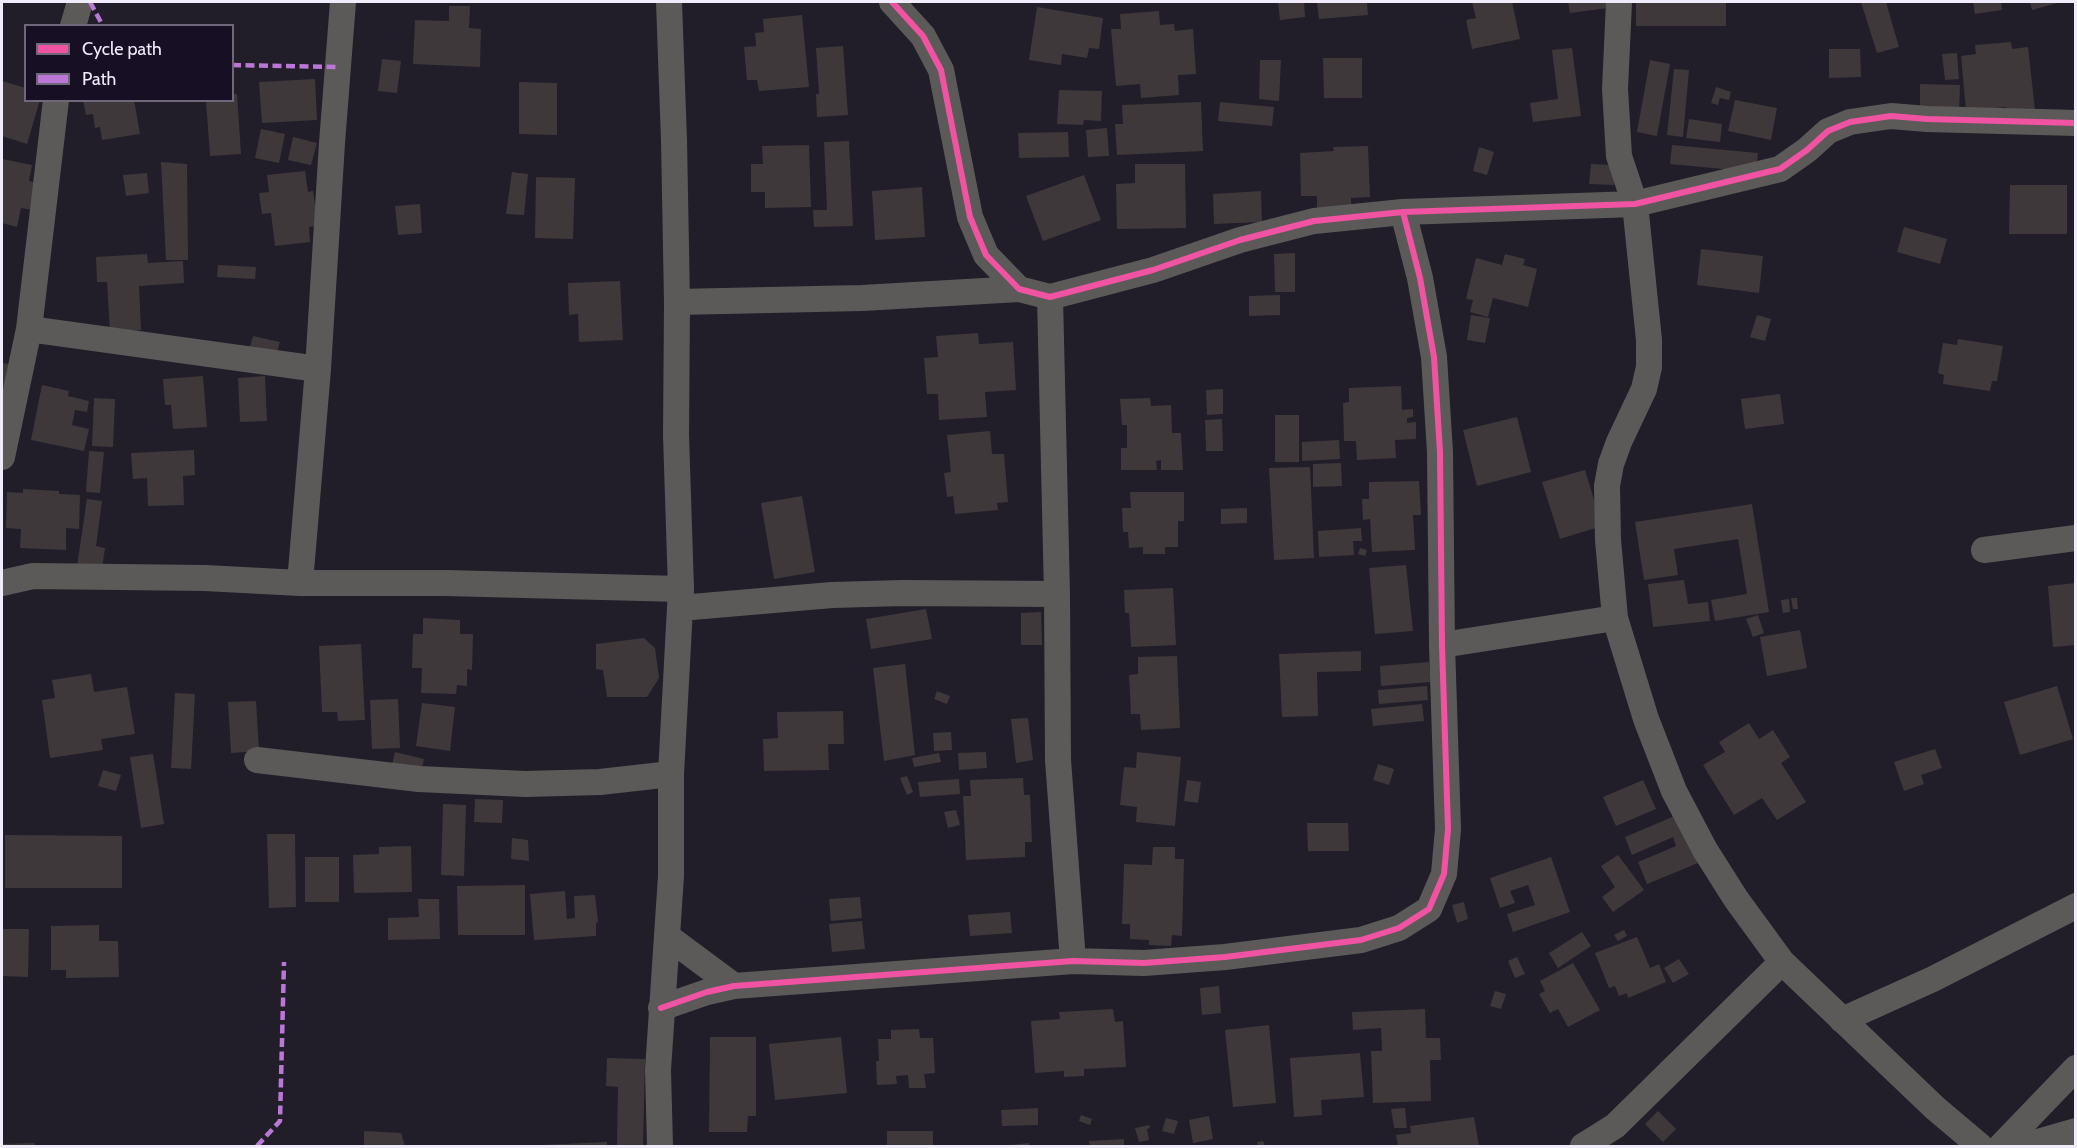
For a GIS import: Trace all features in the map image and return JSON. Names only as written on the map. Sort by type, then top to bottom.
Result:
[{"type":"street","points":[[74,24],[81,2]]},
{"type":"street","points":[[300,583],[318,369],[343,2]]},
{"type":"street","points":[[660,1146],[658,1070],[672,876],[671,774],[681,599],[676,435],[677,302],[669,2]]},
{"type":"street","points":[[892,2],[923,36],[941,70],[970,217],[986,255],[1019,289]]},
{"type":"street","points":[[1619,2],[1615,89],[1619,156],[1635,204],[1649,340],[1649,367],[1644,389],[1619,442],[1607,486],[1608,540],[1615,618],[1646,719],[1674,791],[1705,850],[1782,962],[1935,1108],[1980,1146]]},
{"type":"street","points":[[2,457],[29,329],[56,102]]},
{"type":"street","points":[[677,302],[862,298],[1019,289],[1050,297],[1153,270],[1240,240],[1314,221],[1403,212],[1635,204],[1780,168],[1807,150],[1828,131],[1850,122],[1891,116],[2076,123]]},
{"type":"street","points":[[661,1008],[707,992],[734,986],[1073,961],[1155,962],[1225,957],[1339,943],[1361,940],[1399,928],[1429,909],[1443,874],[1448,829],[1442,645],[1440,452],[1434,357],[1420,278],[1403,212]]},
{"type":"street","points":[[1050,297],[1057,594],[1058,760],[1073,961]]},
{"type":"street","points":[[29,329],[318,369]]},
{"type":"street","points":[[1984,550],[2076,538]]},
{"type":"street","points":[[2,583],[33,576],[206,578],[300,583],[457,584],[681,599],[903,593],[1057,594]]},
{"type":"street","points":[[1442,645],[1615,618]]},
{"type":"street","points":[[257,760],[419,779],[525,784],[600,782],[671,774]]},
{"type":"street","points":[[1842,1020],[1933,979],[2076,906]]},
{"type":"street","points":[[668,937],[734,986]]},
{"type":"street","points":[[1583,1146],[1615,1126],[1782,962]]},
{"type":"street","points":[[2001,1146],[2076,1068]]},
{"type":"street","points":[[2024,1146],[2076,1131]]},
{"type":"building","points":[[1278,2],[1304,2],[1305,17],[1280,20]]},
{"type":"building","points":[[1317,2],[1367,2],[1368,15],[1319,19]]},
{"type":"building","points":[[1472,2],[1512,2],[1520,39],[1472,49],[1466,20],[1476,18]]},
{"type":"building","points":[[1568,2],[1607,2],[1608,8],[1570,13]]},
{"type":"building","points":[[1636,2],[1726,2],[1726,26],[1636,26]]},
{"type":"building","points":[[1861,2],[1886,2],[1899,47],[1877,53]]},
{"type":"building","points":[[1973,2],[2001,2],[2002,10],[1975,14]]},
{"type":"building","points":[[2030,2],[2061,2],[2032,10]]},
{"type":"building","points":[[449,6],[470,6],[469,28],[481,29],[480,67],[413,64],[415,20],[449,21]]},
{"type":"building","points":[[1037,7],[1103,18],[1099,49],[1089,48],[1087,58],[1062,54],[1061,65],[1029,60]]},
{"type":"building","points":[[1159,11],[1160,25],[1174,24],[1175,31],[1193,29],[1196,74],[1178,75],[1179,95],[1141,98],[1140,84],[1116,86],[1111,29],[1121,29],[1120,14]]},
{"type":"building","points":[[802,15],[809,87],[759,91],[757,80],[747,80],[744,47],[756,46],[755,33],[764,32],[763,19]]},
{"type":"building","points":[[2011,42],[2012,49],[2028,47],[2035,110],[2006,113],[2006,107],[1966,111],[1961,56],[1976,54],[1975,45]]},
{"type":"building","points":[[843,46],[848,115],[817,117],[816,94],[819,94],[816,48]]},
{"type":"building","points":[[1572,48],[1581,116],[1533,122],[1530,103],[1558,99],[1552,50]]},
{"type":"building","points":[[1829,49],[1860,49],[1861,77],[1829,78]]},
{"type":"building","points":[[1957,53],[1959,79],[1945,80],[1942,54]]},
{"type":"building","points":[[1323,58],[1362,58],[1362,98],[1324,98]]},
{"type":"building","points":[[382,59],[401,61],[397,93],[378,91]]},
{"type":"building","points":[[1260,60],[1281,60],[1279,101],[1259,99]]},
{"type":"building","points":[[1650,60],[1670,64],[1657,136],[1637,132]]},
{"type":"building","points":[[1674,69],[1689,70],[1683,137],[1667,135]]},
{"type":"building","points":[[315,79],[317,120],[262,123],[259,82]]},
{"type":"building","points":[[2,81],[24,87],[24,102],[39,102],[27,144],[2,136]]},
{"type":"building","points":[[519,82],[557,83],[557,135],[519,134]]},
{"type":"building","points":[[1920,84],[1960,85],[1959,113],[1920,112]]},
{"type":"building","points":[[1716,87],[1731,92],[1729,100],[1720,98],[1718,105],[1711,103]]},
{"type":"building","points":[[1059,90],[1102,91],[1101,121],[1084,120],[1083,125],[1057,124]]},
{"type":"building","points":[[234,94],[237,94],[241,154],[210,156],[206,102],[234,102]]},
{"type":"building","points":[[1735,100],[1777,108],[1771,140],[1728,131]]},
{"type":"building","points":[[83,102],[134,102],[140,134],[102,140],[100,127],[95,128],[93,114],[86,115]]},
{"type":"building","points":[[1201,102],[1203,151],[1117,155],[1115,124],[1123,124],[1122,105]]},
{"type":"building","points":[[1220,102],[1274,107],[1272,126],[1218,121]]},
{"type":"building","points":[[1689,119],[1722,124],[1720,142],[1686,138]]},
{"type":"building","points":[[1107,128],[1109,156],[1088,157],[1086,130]]},
{"type":"building","points":[[261,129],[285,134],[279,163],[255,158]]},
{"type":"building","points":[[1068,132],[1069,157],[1019,158],[1018,133]]},
{"type":"building","points":[[293,137],[317,143],[311,165],[288,160]]},
{"type":"building","points":[[849,141],[853,226],[814,227],[813,210],[827,210],[824,142]]},
{"type":"building","points":[[809,145],[811,207],[765,208],[765,192],[751,192],[751,164],[763,164],[762,146]]},
{"type":"building","points":[[1672,145],[1758,153],[1756,172],[1670,164]]},
{"type":"building","points":[[1368,146],[1370,197],[1351,198],[1351,208],[1317,209],[1317,196],[1301,196],[1300,153],[1334,151],[1333,147]]},
{"type":"building","points":[[1479,147],[1494,152],[1487,175],[1473,171]]},
{"type":"building","points":[[2,159],[32,165],[29,181],[43,184],[38,211],[21,208],[17,227],[2,223]]},
{"type":"building","points":[[161,162],[187,164],[188,260],[166,260]]},
{"type":"building","points":[[1135,164],[1185,164],[1186,228],[1117,229],[1116,184],[1135,183]]},
{"type":"building","points":[[1591,164],[1614,165],[1614,185],[1589,184]]},
{"type":"building","points":[[305,171],[308,192],[313,191],[318,226],[309,227],[310,242],[275,246],[271,213],[262,214],[259,193],[269,192],[267,175]]},
{"type":"building","points":[[512,172],[528,174],[524,215],[506,214]]},
{"type":"building","points":[[147,173],[149,193],[126,196],[123,175]]},
{"type":"building","points":[[1084,175],[1101,220],[1043,241],[1026,196]]},
{"type":"building","points":[[536,177],[575,178],[573,239],[535,238]]},
{"type":"building","points":[[2010,185],[2067,185],[2067,234],[2009,234]]},
{"type":"building","points":[[922,187],[925,237],[875,240],[872,191]]},
{"type":"building","points":[[1261,191],[1262,222],[1214,224],[1213,194]]},
{"type":"building","points":[[420,204],[422,233],[398,235],[395,206]]},
{"type":"building","points":[[1904,227],[1947,239],[1940,264],[1897,252]]},
{"type":"building","points":[[1701,249],[1763,256],[1759,293],[1697,285]]},
{"type":"building","points":[[1295,253],[1295,292],[1275,292],[1274,254]]},
{"type":"building","points":[[147,254],[148,263],[183,261],[184,283],[139,286],[141,330],[110,332],[107,282],[97,282],[96,257]]},
{"type":"building","points":[[1505,254],[1525,259],[1523,265],[1537,269],[1528,307],[1493,298],[1488,317],[1470,312],[1473,300],[1466,299],[1476,258],[1502,265]]},
{"type":"building","points":[[218,265],[256,267],[255,279],[217,277]]},
{"type":"building","points":[[620,281],[623,340],[579,342],[578,314],[569,315],[568,283]]},
{"type":"building","points":[[1280,295],[1280,315],[1249,316],[1249,296]]},
{"type":"building","points":[[1471,315],[1490,318],[1485,343],[1467,340]]},
{"type":"building","points":[[1757,315],[1771,319],[1765,341],[1750,337]]},
{"type":"building","points":[[978,333],[979,344],[1013,342],[1016,390],[985,392],[987,417],[939,420],[938,394],[927,394],[924,358],[938,357],[936,336]]},
{"type":"building","points":[[253,336],[280,342],[276,356],[249,350]]},
{"type":"building","points":[[1958,339],[2003,346],[1997,381],[1992,381],[1990,391],[1943,384],[1944,375],[1938,373],[1943,343],[1957,345]]},
{"type":"building","points":[[2,363],[9,364],[2,403]]},
{"type":"building","points":[[203,376],[207,427],[173,429],[171,405],[165,405],[163,379]]},
{"type":"building","points":[[265,376],[267,421],[240,422],[238,378]]},
{"type":"building","points":[[42,385],[69,391],[68,396],[89,401],[87,412],[75,410],[72,425],[89,429],[84,451],[31,440]]},
{"type":"building","points":[[1401,386],[1402,410],[1413,409],[1413,417],[1407,418],[1407,423],[1416,422],[1416,439],[1395,440],[1396,458],[1357,460],[1356,441],[1344,441],[1343,403],[1349,402],[1349,388]]},
{"type":"building","points":[[1223,389],[1223,414],[1207,415],[1206,390]]},
{"type":"building","points":[[1780,394],[1784,424],[1745,429],[1741,399]]},
{"type":"building","points":[[94,398],[115,399],[113,447],[92,446]]},
{"type":"building","points":[[1150,398],[1151,406],[1171,405],[1172,433],[1181,433],[1183,470],[1161,470],[1161,460],[1156,461],[1157,470],[1121,470],[1121,448],[1127,448],[1127,425],[1122,425],[1120,399]]},
{"type":"building","points":[[1275,415],[1299,415],[1299,462],[1275,462]]},
{"type":"building","points":[[1517,417],[1531,472],[1477,486],[1463,430]]},
{"type":"building","points":[[1222,419],[1223,451],[1206,451],[1205,420]]},
{"type":"building","points":[[990,431],[992,454],[1004,454],[1008,502],[997,503],[998,510],[955,514],[953,496],[947,497],[944,473],[951,472],[947,435]]},
{"type":"building","points":[[1339,440],[1340,459],[1302,461],[1302,442]]},
{"type":"building","points":[[194,450],[195,475],[183,476],[184,505],[148,506],[147,478],[133,479],[131,453]]},
{"type":"building","points":[[89,451],[104,452],[100,493],[86,492]]},
{"type":"building","points":[[1341,463],[1342,486],[1313,487],[1313,464]]},
{"type":"building","points":[[1310,467],[1314,558],[1274,560],[1269,468]]},
{"type":"building","points":[[1585,470],[1602,526],[1560,539],[1542,482]]},
{"type":"building","points":[[1419,481],[1421,515],[1413,515],[1415,550],[1372,552],[1370,519],[1363,520],[1362,499],[1369,499],[1369,482]]},
{"type":"building","points":[[23,489],[80,495],[79,529],[66,528],[66,550],[20,548],[21,529],[6,528],[7,492],[23,493]]},
{"type":"building","points":[[1130,492],[1184,492],[1184,521],[1178,521],[1178,547],[1165,547],[1165,554],[1143,554],[1143,547],[1129,548],[1128,532],[1123,532],[1122,508],[1131,508]]},
{"type":"building","points":[[802,496],[815,572],[774,579],[761,503]]},
{"type":"building","points":[[87,499],[102,501],[96,546],[105,548],[102,569],[77,566]]},
{"type":"building","points":[[1752,504],[1769,612],[1715,621],[1711,600],[1747,594],[1738,539],[1674,549],[1678,575],[1644,580],[1635,522]]},
{"type":"building","points":[[1247,508],[1247,523],[1221,524],[1221,509]]},
{"type":"building","points":[[1361,528],[1362,541],[1353,541],[1354,555],[1319,557],[1318,531]]},
{"type":"building","points":[[1360,548],[1367,550],[1365,556],[1358,554]]},
{"type":"building","points":[[1406,565],[1413,631],[1375,634],[1369,568]]},
{"type":"building","points":[[1684,580],[1688,604],[1708,602],[1710,621],[1653,627],[1648,584]]},
{"type":"building","points":[[2076,583],[2076,645],[2053,647],[2048,586]]},
{"type":"building","points":[[1173,588],[1176,645],[1131,647],[1129,613],[1125,613],[1124,590]]},
{"type":"building","points":[[1791,598],[1797,598],[1798,609],[1793,609]]},
{"type":"building","points":[[1789,599],[1790,612],[1783,613],[1781,600]]},
{"type":"building","points":[[926,609],[932,639],[871,649],[866,619]]},
{"type":"building","points":[[1041,612],[1042,645],[1021,645],[1021,613]]},
{"type":"building","points":[[1758,615],[1764,633],[1753,637],[1746,619]]},
{"type":"building","points":[[423,618],[460,620],[460,634],[473,634],[472,670],[467,669],[467,686],[457,685],[456,694],[421,693],[422,668],[412,668],[413,634],[423,634]]},
{"type":"building","points":[[1800,630],[1807,668],[1767,676],[1760,637]]},
{"type":"building","points":[[644,638],[655,648],[659,678],[647,697],[607,697],[603,670],[596,669],[596,644]]},
{"type":"building","points":[[361,644],[365,720],[338,721],[337,712],[322,712],[319,646]]},
{"type":"building","points":[[1361,651],[1361,671],[1317,672],[1318,716],[1282,717],[1279,654]]},
{"type":"building","points":[[1177,656],[1180,728],[1141,730],[1140,714],[1131,714],[1129,675],[1138,674],[1138,657]]},
{"type":"building","points":[[1429,662],[1431,682],[1381,686],[1380,666]]},
{"type":"building","points":[[905,664],[915,755],[884,761],[873,668]]},
{"type":"building","points":[[91,674],[94,692],[127,687],[135,734],[101,739],[103,750],[50,758],[42,700],[55,698],[52,680]]},
{"type":"building","points":[[1427,686],[1428,700],[1379,704],[1378,690]]},
{"type":"building","points":[[2057,686],[2073,739],[2020,755],[2004,702]]},
{"type":"building","points":[[937,691],[950,696],[947,704],[934,699]]},
{"type":"building","points":[[175,693],[195,694],[191,769],[171,768]]},
{"type":"building","points":[[398,699],[400,748],[372,749],[370,700]]},
{"type":"building","points":[[256,701],[259,751],[231,753],[228,702]]},
{"type":"building","points":[[422,703],[455,707],[450,751],[416,746]]},
{"type":"building","points":[[1422,704],[1424,721],[1373,726],[1371,709]]},
{"type":"building","points":[[843,711],[844,744],[828,744],[829,770],[764,771],[763,739],[778,738],[777,712]]},
{"type":"building","points":[[1028,718],[1033,760],[1016,763],[1011,719]]},
{"type":"building","points":[[1749,723],[1759,739],[1773,730],[1790,757],[1781,763],[1806,802],[1777,820],[1762,798],[1734,815],[1703,765],[1725,752],[1719,742]]},
{"type":"building","points":[[951,732],[952,750],[934,751],[933,733]]},
{"type":"building","points":[[1935,749],[1942,768],[1921,775],[1924,784],[1904,791],[1894,762]]},
{"type":"building","points":[[395,752],[424,759],[420,776],[391,769]]},
{"type":"building","points":[[986,752],[987,768],[959,770],[958,753]]},
{"type":"building","points":[[1137,752],[1181,757],[1175,826],[1136,822],[1137,807],[1120,805],[1124,767],[1136,768]]},
{"type":"building","points":[[939,753],[941,762],[914,767],[912,758]]},
{"type":"building","points":[[153,754],[164,824],[141,828],[130,757]]},
{"type":"building","points":[[1378,764],[1394,769],[1389,785],[1373,780]]},
{"type":"building","points":[[103,770],[121,775],[116,791],[98,786]]},
{"type":"building","points":[[907,776],[913,792],[907,795],[900,778]]},
{"type":"building","points":[[1023,778],[1024,795],[1030,795],[1032,842],[1025,842],[1025,857],[966,860],[963,796],[971,796],[970,780]]},
{"type":"building","points":[[959,779],[960,794],[920,797],[918,782]]},
{"type":"building","points":[[1187,780],[1201,782],[1198,803],[1184,801]]},
{"type":"building","points":[[1643,780],[1656,809],[1616,826],[1603,797]]},
{"type":"building","points":[[475,799],[503,800],[502,823],[474,822]]},
{"type":"building","points":[[443,804],[466,805],[464,876],[441,875]]},
{"type":"building","points":[[956,810],[960,825],[948,828],[944,812]]},
{"type":"building","points":[[1677,815],[1698,863],[1647,884],[1638,862],[1676,846],[1673,837],[1632,855],[1625,837]]},
{"type":"building","points":[[1307,823],[1348,823],[1349,851],[1308,851]]},
{"type":"building","points":[[267,834],[295,834],[296,907],[269,908]]},
{"type":"building","points":[[5,835],[122,836],[122,888],[5,888]]},
{"type":"building","points":[[512,838],[528,840],[529,861],[511,859]]},
{"type":"building","points":[[411,846],[412,892],[354,893],[353,855],[379,854],[379,847]]},
{"type":"building","points":[[1153,847],[1175,847],[1175,859],[1184,859],[1182,936],[1172,935],[1171,946],[1149,945],[1149,940],[1130,939],[1130,924],[1122,924],[1124,864],[1152,865]]},
{"type":"building","points":[[1618,855],[1644,890],[1613,912],[1602,897],[1615,887],[1601,866]]},
{"type":"building","points":[[305,857],[339,857],[339,902],[305,902]]},
{"type":"building","points":[[1551,857],[1570,912],[1513,932],[1507,914],[1535,905],[1528,885],[1510,891],[1515,903],[1500,908],[1490,878]]},
{"type":"building","points":[[525,885],[525,935],[458,935],[457,886]]},
{"type":"building","points":[[565,891],[567,919],[575,918],[574,896],[595,895],[598,922],[596,923],[596,936],[534,940],[530,894]]},
{"type":"building","points":[[860,897],[862,918],[831,921],[829,899]]},
{"type":"building","points":[[418,899],[439,899],[440,939],[388,940],[388,918],[419,917]]},
{"type":"building","points":[[1464,902],[1468,919],[1457,923],[1452,905]]},
{"type":"building","points":[[1010,912],[1012,933],[970,936],[968,915]]},
{"type":"building","points":[[862,921],[865,949],[832,952],[829,924]]},
{"type":"building","points":[[99,925],[99,941],[118,941],[119,977],[66,978],[66,970],[51,970],[51,926]]},
{"type":"building","points":[[2,929],[29,929],[28,977],[2,976]]},
{"type":"building","points":[[1624,930],[1627,936],[1618,941],[1614,935]]},
{"type":"building","points":[[1582,932],[1591,946],[1558,968],[1549,953]]},
{"type":"building","points":[[1637,937],[1650,968],[1659,964],[1666,982],[1628,998],[1627,993],[1619,996],[1615,986],[1609,988],[1595,953]]},
{"type":"building","points":[[1517,957],[1525,974],[1515,978],[1508,961]]},
{"type":"building","points":[[1679,959],[1689,974],[1673,983],[1664,968]]},
{"type":"building","points":[[1573,963],[1600,1010],[1568,1027],[1558,1009],[1550,1013],[1539,994],[1545,991],[1540,981]]},
{"type":"building","points":[[1219,986],[1221,1013],[1202,1015],[1200,988]]},
{"type":"building","points":[[1495,991],[1506,994],[1501,1009],[1490,1006]]},
{"type":"building","points":[[1113,1009],[1115,1022],[1123,1021],[1126,1067],[1084,1069],[1084,1076],[1064,1077],[1064,1071],[1035,1073],[1031,1021],[1060,1019],[1059,1012]]},
{"type":"building","points":[[1425,1009],[1426,1038],[1440,1038],[1441,1060],[1430,1060],[1431,1101],[1373,1103],[1371,1051],[1382,1051],[1381,1028],[1353,1030],[1352,1012]]},
{"type":"building","points":[[1269,1025],[1276,1103],[1233,1107],[1225,1030]]},
{"type":"building","points":[[919,1029],[920,1038],[933,1038],[935,1073],[924,1074],[926,1088],[909,1088],[908,1075],[896,1076],[897,1084],[877,1085],[878,1039],[891,1039],[891,1030]]},
{"type":"building","points":[[710,1037],[756,1037],[756,1116],[748,1116],[747,1132],[709,1132]]},
{"type":"building","points":[[841,1037],[847,1093],[775,1100],[769,1044]]},
{"type":"building","points":[[1360,1053],[1364,1097],[1321,1100],[1322,1115],[1294,1117],[1290,1058]]},
{"type":"building","points":[[607,1058],[645,1059],[643,1146],[617,1146],[618,1087],[606,1086]]},
{"type":"building","points":[[1038,1108],[1038,1125],[1002,1126],[1001,1110]]},
{"type":"building","points":[[1405,1108],[1407,1128],[1394,1128],[1391,1109]]},
{"type":"building","points":[[1658,1111],[1676,1129],[1663,1142],[1645,1124]]},
{"type":"building","points":[[1081,1115],[1092,1119],[1090,1125],[1079,1121]]},
{"type":"building","points":[[1209,1116],[1213,1139],[1193,1143],[1189,1120]]},
{"type":"building","points":[[1474,1117],[1479,1146],[1398,1146],[1396,1135],[1411,1133],[1410,1126]]},
{"type":"building","points":[[1166,1118],[1178,1121],[1174,1134],[1162,1131]]},
{"type":"building","points":[[1149,1125],[1150,1128],[1147,1129],[1149,1140],[1139,1142],[1135,1128]]},
{"type":"building","points":[[364,1131],[401,1133],[405,1146],[364,1146]]},
{"type":"building","points":[[887,1131],[933,1131],[933,1146],[887,1146]]},
{"type":"building","points":[[1124,1139],[1124,1146],[1090,1146],[1089,1141]]},
{"type":"building","points":[[1263,1141],[1265,1146],[1258,1146],[1257,1142]]},
{"type":"building","points":[[607,1142],[607,1146],[540,1146],[540,1145]]},
{"type":"building","points":[[34,1143],[34,1146],[3,1146],[3,1144]]},
{"type":"building","points":[[1029,1143],[1029,1146],[1010,1146],[1010,1145]]},
{"type":"marked path","points":[[90,2],[102,24]]},
{"type":"marked path","points":[[234,65],[339,67]]},
{"type":"marked path","points":[[257,1146],[280,1121],[284,962]]},
{"type":"cycle path","points":[[892,2],[923,36],[941,70],[970,217],[986,255],[1019,289],[1050,297],[1153,270],[1240,240],[1314,221],[1403,212],[1635,204],[1780,169],[1807,150],[1828,131],[1850,122],[1891,116],[2076,123]]},
{"type":"cycle path","points":[[661,1008],[707,992],[734,986],[1073,961],[1144,963],[1225,957],[1361,940],[1399,928],[1429,909],[1444,874],[1448,829],[1442,645],[1440,452],[1434,357],[1420,278],[1403,212]]}]
